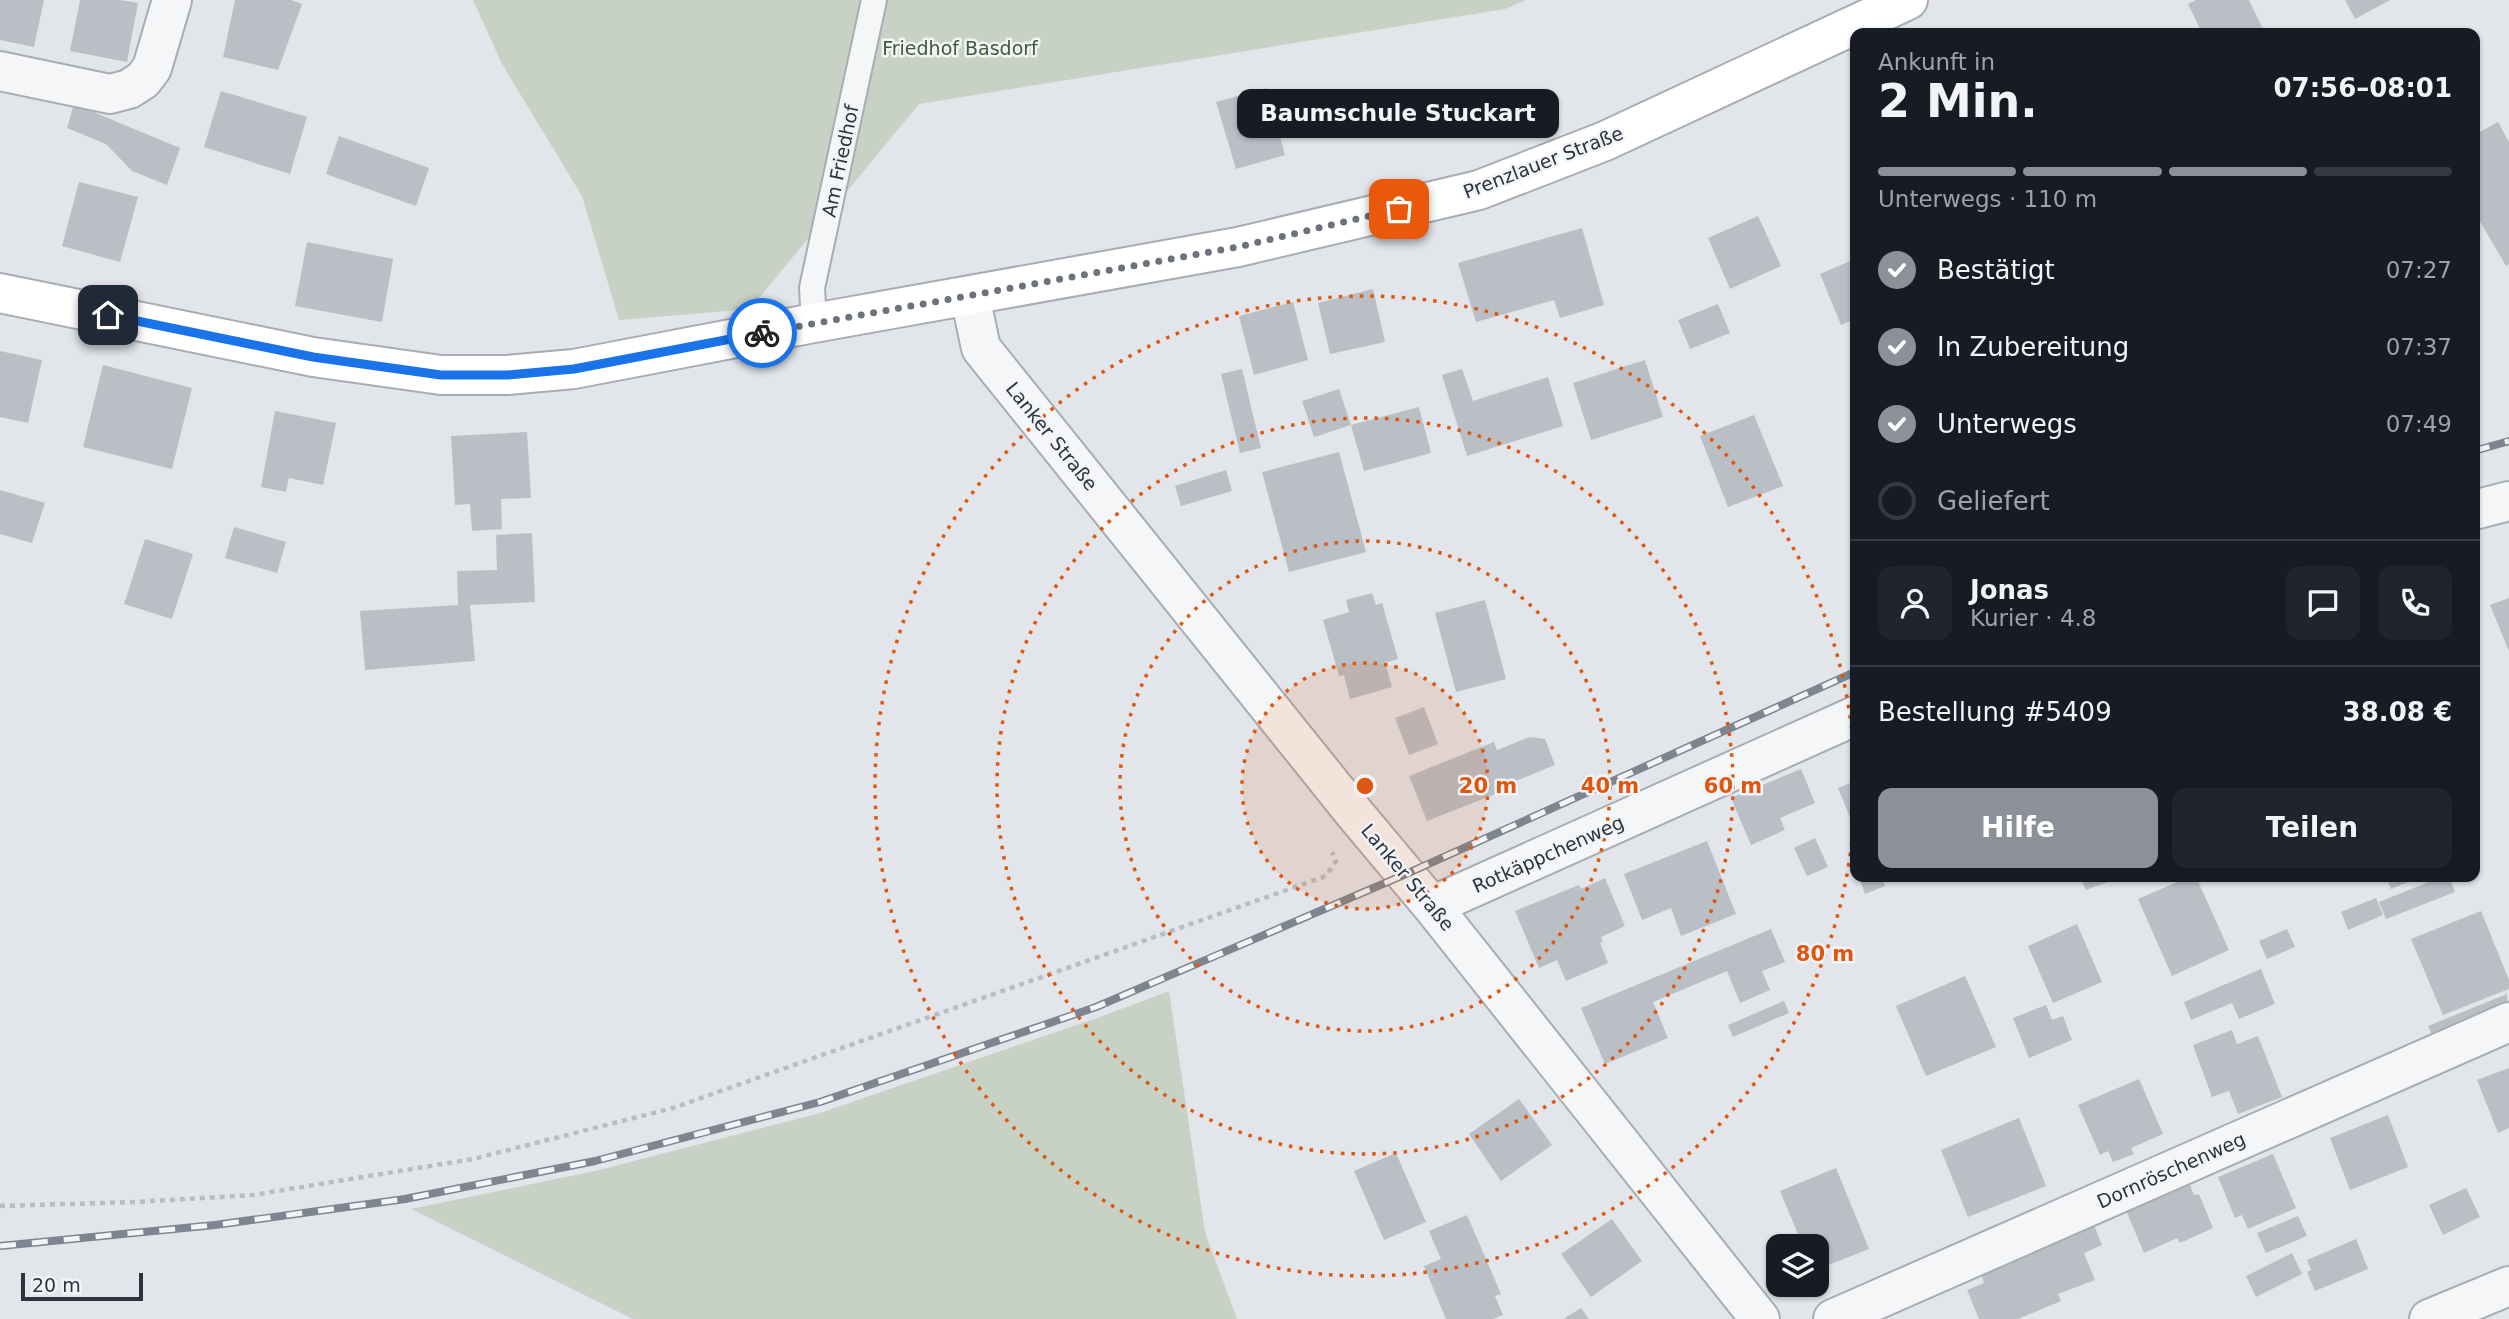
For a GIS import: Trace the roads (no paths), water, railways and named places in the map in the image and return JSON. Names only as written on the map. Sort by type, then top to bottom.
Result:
[{"type":"main road","name":"Prenzlauer Straße","points":[[0,293],[313,357],[441,375],[507,375],[574,369],[1238,247],[1479,190],[1605,141],[1908,0]]},
{"type":"street","points":[[0,71],[110,94],[129,89],[143,80],[152,68],[172,0]]},
{"type":"street","name":"Lanker Straße","points":[[970,296],[982,348],[1355,814],[1432,906],[1760,1319]]},
{"type":"street","points":[[2480,508],[2509,501]]},
{"type":"street","name":"Rotkäppchenweg","points":[[1432,906],[1850,718]]},
{"type":"street","name":"Dornröschenweg","points":[[1833,1319],[2509,1022]]},
{"type":"street","points":[[2429,1319],[2509,1286]]},
{"type":"lane","name":"Am Friedhof","points":[[814,323],[812,288],[874,0]]},
{"type":"railway","points":[[2480,449],[2509,441]]},
{"type":"railway","points":[[0,1246],[215,1225],[405,1199],[595,1161],[820,1102],[1096,1007],[1406,874],[1850,674]]},
{"type":"place","name":"Baumschule Stuckart","points":[[1399,209]]},
{"type":"park label","name":"Friedhof Basdorf","points":[[960,48]]}]
